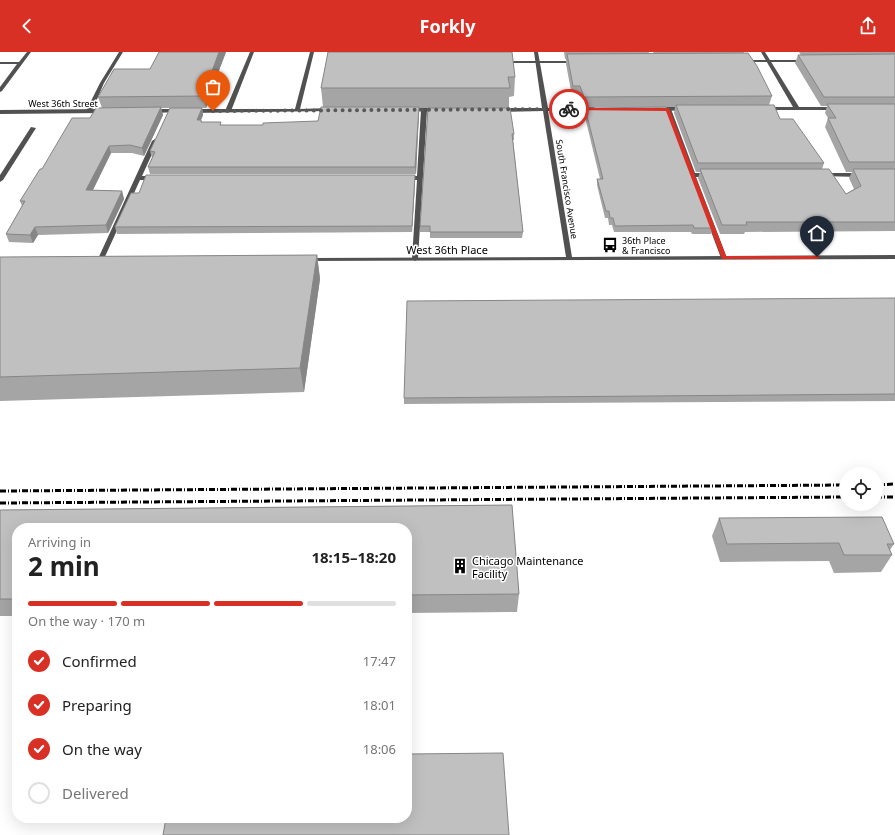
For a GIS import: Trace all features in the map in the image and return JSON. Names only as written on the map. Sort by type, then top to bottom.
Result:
[{"type":"street","points":[[0,90],[29,52]]},
{"type":"street","points":[[89,111],[102,82],[121,52]]},
{"type":"street","points":[[228,111],[238,82],[252,52]]},
{"type":"street","points":[[296,110],[312,52]]},
{"type":"street","name":"South Francisco Avenue","points":[[536,52],[569,258]]},
{"type":"street","points":[[763,52],[797,109]]},
{"type":"street","points":[[735,61],[814,61]]},
{"type":"street","points":[[495,62],[582,62]]},
{"type":"street","points":[[0,63],[20,63]]},
{"type":"street","points":[[497,110],[599,109]]},
{"type":"street","points":[[653,109],[691,109]]},
{"type":"street","points":[[668,109],[724,258]]},
{"type":"street","points":[[759,109],[842,109]]},
{"type":"street","points":[[145,111],[167,114],[228,111],[336,110]]},
{"type":"street","points":[[400,110],[446,110]]},
{"type":"street","points":[[415,259],[424,110]]},
{"type":"street","name":"West 36th Street","points":[[0,112],[113,111]]},
{"type":"street","points":[[0,180],[33,128]]},
{"type":"street","points":[[100,261],[157,136]]},
{"type":"street","points":[[818,175],[864,174]]},
{"type":"street","points":[[694,175],[717,175]]},
{"type":"street","points":[[138,178],[161,178]]},
{"type":"street","points":[[396,178],[420,178]]},
{"type":"street","name":"West 36th Place","points":[[297,260],[895,257]]},
{"type":"street","points":[[93,261],[108,260]]},
{"type":"building","points":[[159,52],[219,52],[211,74],[213,74],[204,96],[98,97],[114,69],[150,69]]},
{"type":"building","points":[[328,52],[512,52],[515,77],[508,77],[510,88],[321,88]]},
{"type":"building","points":[[748,53],[757,66],[772,96],[584,97],[580,86],[573,86],[567,54]]},
{"type":"building","points":[[895,54],[895,97],[824,97],[798,55]]},
{"type":"building","points":[[827,104],[895,104],[895,162],[849,162],[828,118],[836,118]]},
{"type":"building","points":[[676,105],[774,105],[780,119],[793,119],[824,163],[698,163]]},
{"type":"building","points":[[161,107],[142,148],[130,145],[109,146],[86,190],[122,191],[106,225],[35,227],[30,235],[6,234],[25,201],[20,201],[40,169],[42,169],[72,118],[90,118],[96,108]]},
{"type":"building","points":[[321,107],[419,107],[415,167],[148,167],[155,152],[150,151],[170,108],[202,108],[197,120],[201,120],[201,122],[221,122],[220,125],[263,125],[263,123],[318,121]]},
{"type":"building","points":[[666,107],[713,228],[694,228],[693,225],[615,226],[613,218],[610,218],[609,211],[606,211],[597,179],[603,179],[585,108]]},
{"type":"building","points":[[428,108],[510,108],[514,134],[512,134],[523,232],[430,232],[430,226],[420,226]]},
{"type":"building","points":[[700,169],[829,169],[846,194],[861,186],[853,169],[895,169],[895,222],[746,222],[747,225],[722,225]]},
{"type":"building","points":[[146,175],[415,175],[412,226],[115,227],[131,193],[139,193]]},
{"type":"building","points":[[317,255],[300,368],[0,377],[0,257]]},
{"type":"building","points":[[895,298],[895,394],[404,398],[407,301]]},
{"type":"building","points":[[512,505],[519,594],[412,595],[412,523],[12,523],[12,599],[0,599],[0,510]]},
{"type":"building","points":[[882,517],[894,544],[887,544],[892,555],[844,555],[839,543],[727,544],[719,518]]},
{"type":"building","points":[[503,753],[509,835],[163,835],[165,823],[412,823],[412,754]]},
{"type":"railway","points":[[883,485],[895,484]]},
{"type":"railway","points":[[0,491],[839,485]]},
{"type":"railway","points":[[0,503],[839,497]]},
{"type":"railway","points":[[883,497],[895,497]]},
{"type":"way so far","points":[[213,111],[569,109]]},
{"type":"place","name":"36th Place & Francisco","points":[[610,245]]},
{"type":"place","name":"Chicago Maintenance Facility","points":[[460,566]]},
{"type":"route","points":[[569,109],[668,109],[724,258],[817,257]]}]
